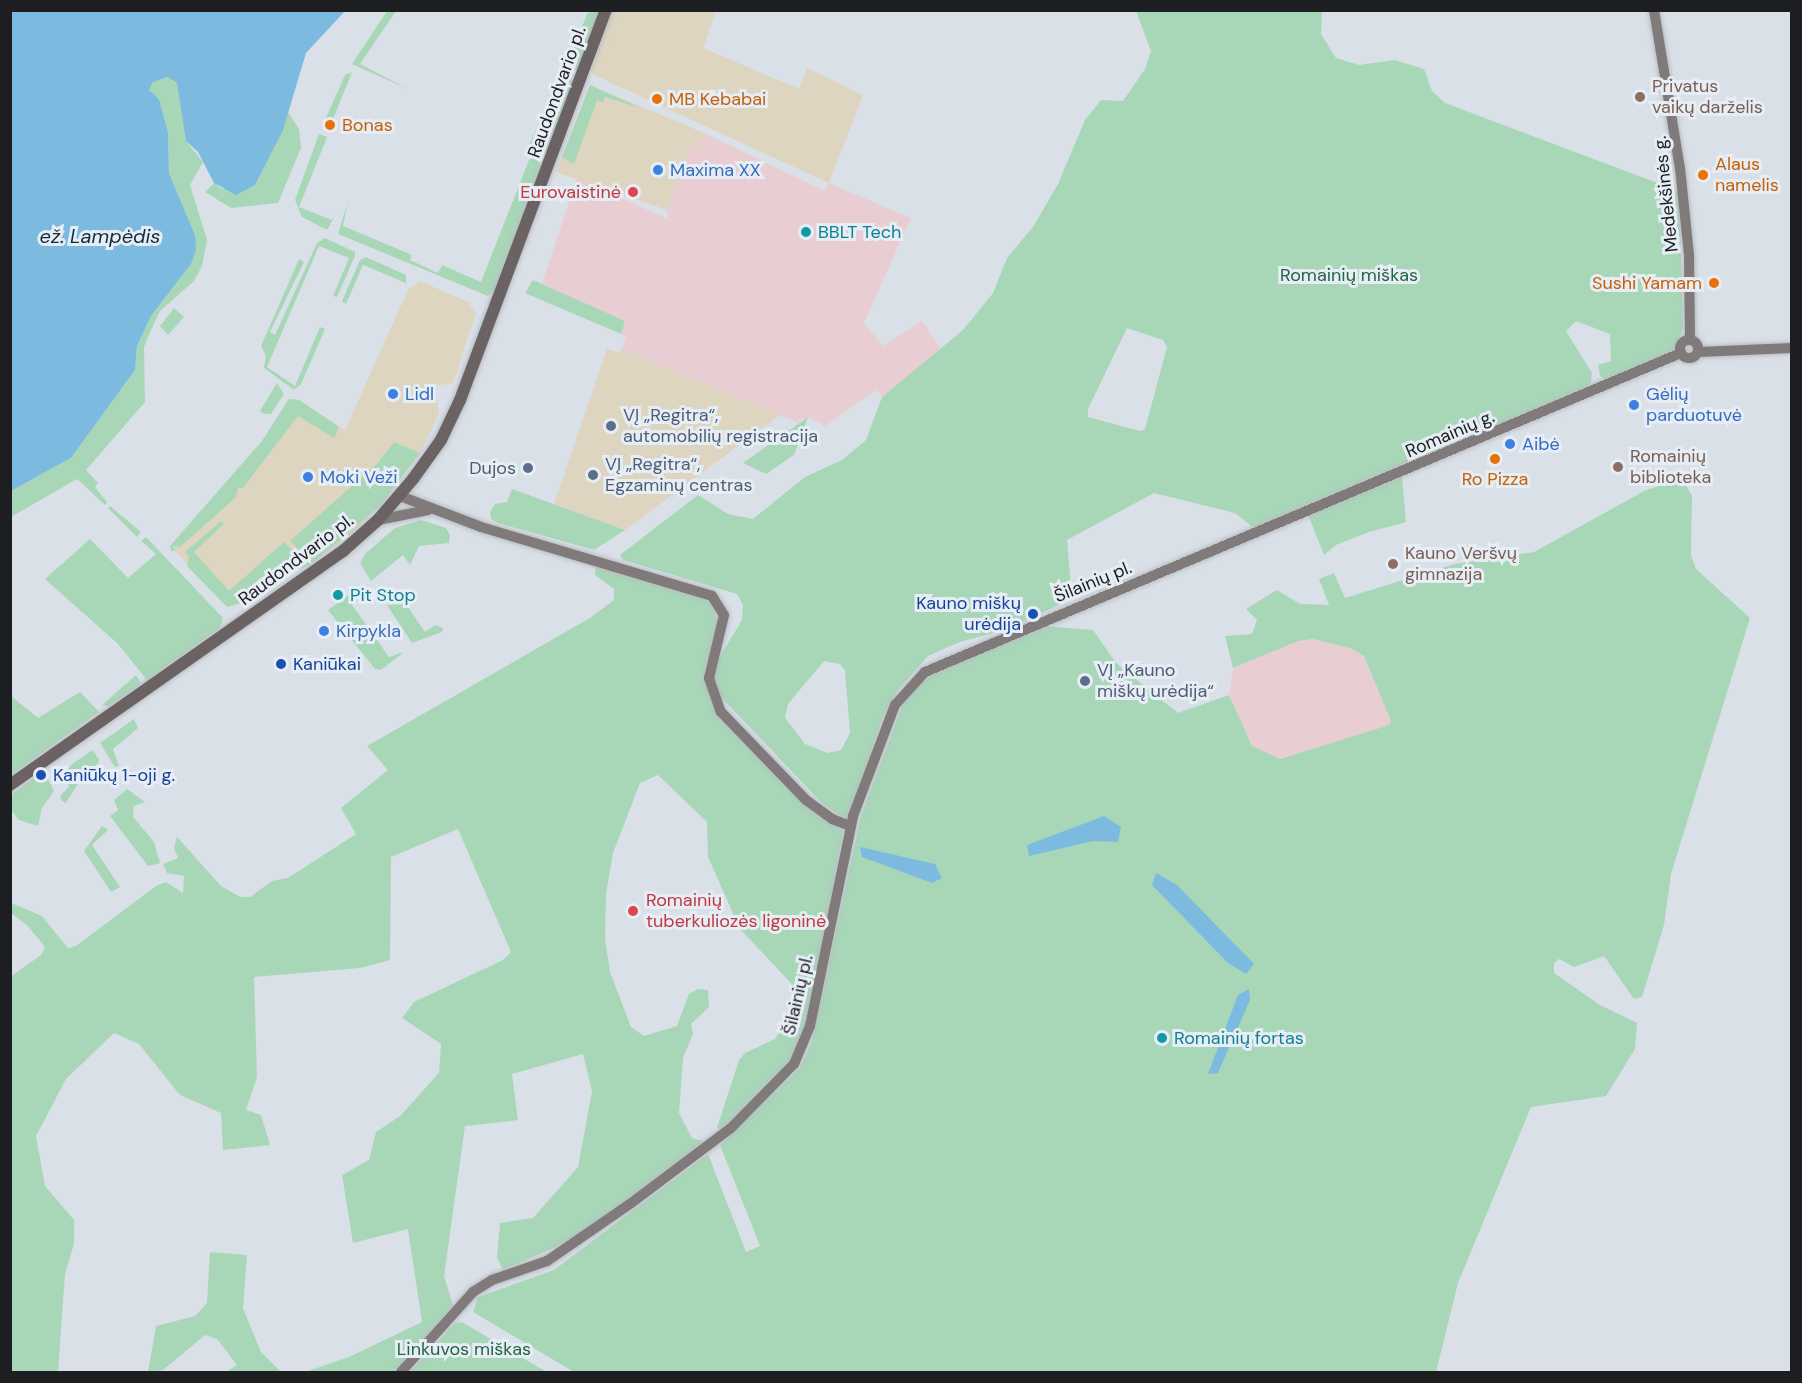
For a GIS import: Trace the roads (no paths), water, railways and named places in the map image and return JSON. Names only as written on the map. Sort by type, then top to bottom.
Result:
[{"type":"main road","name":"Raudondvario pl.","points":[[10,785],[292,588],[378,520],[400,496],[431,455],[454,414],[606,10]]},
{"type":"main road","name":"Medekšinės g.","points":[[1654,10],[1680,168],[1689,255],[1690,340]]},
{"type":"main road","points":[[1698,352],[1695,343],[1690,340],[1682,344],[1681,353],[1688,358],[1698,352],[1791,348]]},
{"type":"main road","name":"Romainių g.","points":[[1232,544],[1681,353]]},
{"type":"main road","points":[[400,496],[429,510],[712,596],[724,615],[709,678],[721,712],[806,800],[832,819],[850,826]]},
{"type":"main road","points":[[378,520],[429,510]]},
{"type":"main road","name":"Šilainių pl.","points":[[401,1372],[473,1292],[492,1280],[548,1261],[630,1204],[731,1128],[794,1064],[805,1042],[813,1011],[850,826],[891,713],[903,693],[925,672],[1232,544]]},
{"type":"water","name":"ež. Lampėdis","points":[[11,10],[345,11],[306,53],[283,130],[255,185],[236,195],[214,183],[198,152],[186,141],[177,83],[168,77],[153,82],[149,90],[159,99],[168,132],[169,173],[195,235],[196,250],[191,264],[151,316],[137,346],[135,370],[71,458],[11,491]]},
{"type":"water","points":[[1104,816],[1121,827],[1118,842],[1093,841],[1029,856],[1027,845]]},
{"type":"water","points":[[860,847],[935,864],[942,878],[932,883],[862,857]]},
{"type":"water","points":[[1156,873],[1177,885],[1254,964],[1246,974],[1228,963],[1152,885]]},
{"type":"water","points":[[1249,989],[1250,1000],[1218,1073],[1208,1074],[1238,995]]},
{"type":"place","name":"Privatus vaikų darželis","points":[[1640,97]]},
{"type":"place","name":"MB Kebabai","points":[[657,99]]},
{"type":"place","name":"Bonas","points":[[330,125]]},
{"type":"place","name":"Maxima XX","points":[[658,170]]},
{"type":"place","name":"Alaus namelis","points":[[1703,175]]},
{"type":"place","name":"Eurovaistinė","points":[[633,192]]},
{"type":"place","name":"BBLT Tech","points":[[806,232]]},
{"type":"place","name":"Sushi Yamam","points":[[1714,283]]},
{"type":"place","name":"Lidl","points":[[393,394]]},
{"type":"place","name":"Gėlių parduotuvė","points":[[1634,405]]},
{"type":"place","name":"VĮ „Regitra“, automobilių registracija","points":[[611,426]]},
{"type":"place","name":"Aibė","points":[[1510,444]]},
{"type":"place","name":"Ro Pizza","points":[[1495,459]]},
{"type":"place","name":"Romainių biblioteka","points":[[1618,467]]},
{"type":"place","name":"Dujos","points":[[528,468]]},
{"type":"place","name":"VĮ „Regitra“, Egzaminų centras","points":[[593,475]]},
{"type":"place","name":"Moki Veži","points":[[308,477]]},
{"type":"place","name":"Kauno Veršvų gimnazija","points":[[1393,564]]},
{"type":"place","name":"Pit Stop","points":[[338,595]]},
{"type":"place","name":"Kauno miškų urėdija","points":[[1033,614]]},
{"type":"place","name":"Kirpykla","points":[[324,631]]},
{"type":"place","name":"Kaniūkai","points":[[281,664]]},
{"type":"place","name":"VĮ „Kauno miškų urėdija“","points":[[1085,681]]},
{"type":"place","name":"Kaniūkų 1-oji g.","points":[[41,775]]},
{"type":"place","name":"Romainių tuberkuliozės ligoninė","points":[[633,911]]},
{"type":"place","name":"Romainių fortas","points":[[1162,1038]]},
{"type":"park label","name":"Romainių miškas","points":[[1349,275]]},
{"type":"park label","name":"Linkuvos miškas","points":[[464,1349]]}]
